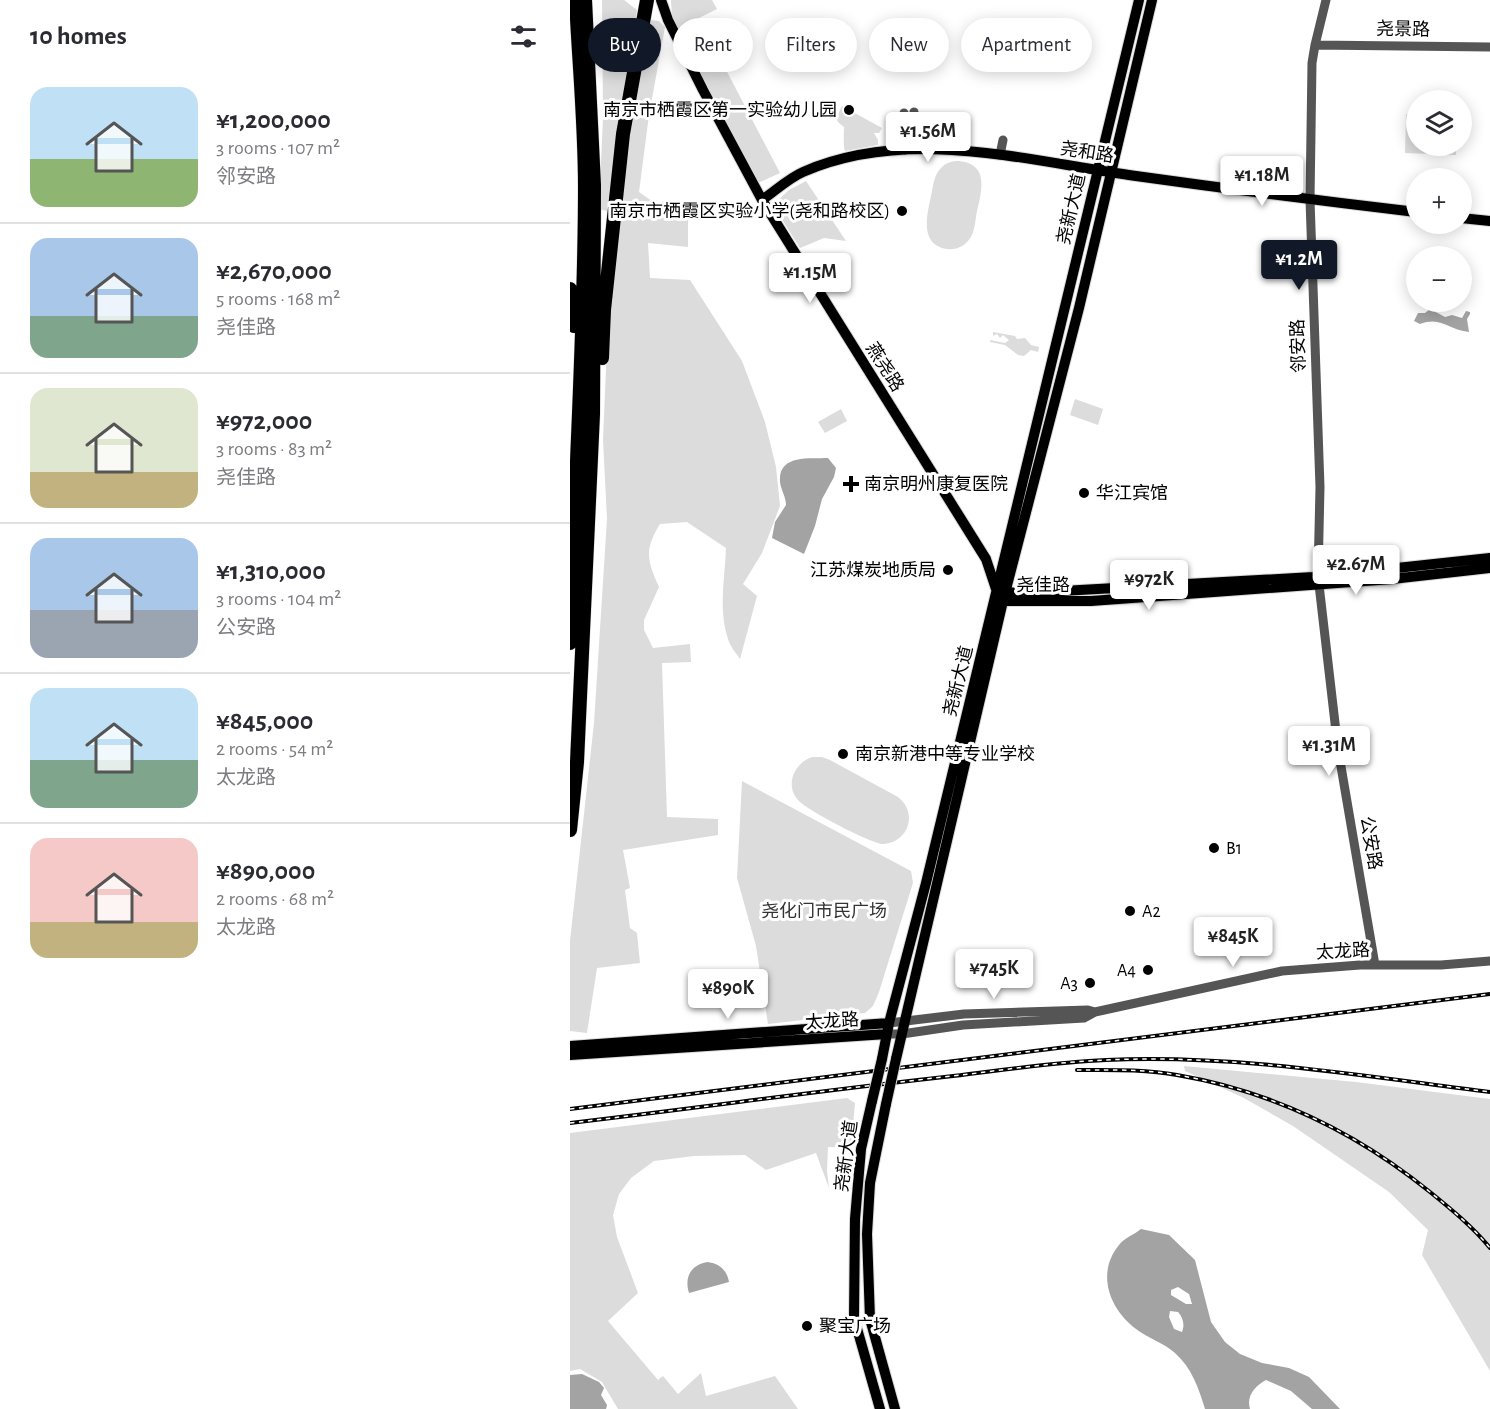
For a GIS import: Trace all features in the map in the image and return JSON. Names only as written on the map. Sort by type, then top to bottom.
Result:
[{"type":"highway","points":[[570,643],[585,186],[576,0]]},
{"type":"highway","points":[[570,830],[577,762],[593,414],[594,185],[585,0]]},
{"type":"highway","points":[[590,468],[623,134],[647,0]]},
{"type":"highway","points":[[570,289],[574,323],[570,443],[573,532]]},
{"type":"main road","name":"燕尧路","points":[[661,0],[668,21],[762,200],[986,559],[1000,594]]},
{"type":"main road","name":"尧新大道","points":[[895,1409],[870,1319],[867,1234],[870,1183],[1000,594],[1097,170],[1139,0]]},
{"type":"main road","name":"尧新大道","points":[[880,1409],[854,1318],[855,1219],[861,1149],[888,1028],[1000,594],[1079,308],[1152,0]]},
{"type":"main road","name":"尧和路","points":[[762,200],[802,172],[843,159],[911,150],[962,149],[1310,200],[1406,211]]},
{"type":"main road","points":[[1472,219],[1490,221]]},
{"type":"main road","name":"尧佳路","points":[[1000,594],[1091,601],[1318,580],[1490,558]]},
{"type":"main road","name":"尧佳路","points":[[1318,580],[1392,579],[1490,568]]},
{"type":"main road","name":"太龙路","points":[[570,1046],[888,1028]]},
{"type":"main road","name":"太龙路","points":[[570,1055],[888,1028]]},
{"type":"street","name":"邻安路","points":[[1318,580],[1320,487],[1310,200],[1312,63],[1326,0]]},
{"type":"street","name":"尧景路","points":[[1315,45],[1490,47]]},
{"type":"street","points":[[903,112],[904,128],[911,150]]},
{"type":"street","points":[[911,150],[915,128],[914,112]]},
{"type":"street","points":[[1000,155],[1003,140]]},
{"type":"street","name":"公安路","points":[[1318,580],[1338,749],[1376,965]]},
{"type":"street","name":"太龙路","points":[[888,1028],[902,1034],[963,1025],[1084,1018],[1095,1012],[1282,971],[1490,961]]},
{"type":"street","name":"太龙路","points":[[888,1028],[906,1021],[964,1014],[1088,1010],[1095,1012]]},
{"type":"green space","points":[[602,0],[624,0],[637,10],[636,18],[602,18]]},
{"type":"green space","points":[[671,0],[712,0],[717,9],[699,18],[673,18]]},
{"type":"green space","points":[[661,23],[665,27],[661,49]]},
{"type":"green space","points":[[603,72],[628,72],[607,211],[599,209]]},
{"type":"green space","points":[[641,72],[657,72],[639,192],[669,213],[688,220],[688,247],[648,243],[650,278],[690,280],[742,361],[765,422],[776,467],[780,506],[762,553],[743,584],[757,596],[740,659],[729,642],[723,616],[726,548],[687,522],[660,524],[651,541],[650,562],[659,587],[644,620],[644,630],[653,648],[690,644],[691,662],[662,663],[667,817],[718,819],[718,835],[623,850],[630,888],[625,890],[630,928],[637,933],[640,963],[597,968],[587,1033],[570,1031],[570,941],[594,723],[607,519],[603,440],[609,297],[622,176]]},
{"type":"green space","points":[[699,72],[727,72],[780,173],[758,183]]},
{"type":"green space","points":[[842,106],[882,128],[879,133],[874,133],[878,145],[845,151],[844,127],[836,118]]},
{"type":"green space","points":[[959,161],[969,163],[979,173],[981,195],[972,235],[961,246],[947,249],[932,242],[927,228],[928,212],[937,173],[946,164]]},
{"type":"green space","points":[[806,181],[846,241],[824,238],[800,248],[773,205],[789,190]]},
{"type":"green space","points":[[993,332],[1015,336],[1017,339],[1025,338],[1031,345],[1039,347],[1038,352],[1031,350],[1024,356],[1018,355],[1005,345],[990,342],[990,340],[1005,343],[1009,340],[1003,335],[1000,338],[997,334],[993,336]]},
{"type":"green space","points":[[1075,399],[1103,409],[1098,425],[1070,415]]},
{"type":"green space","points":[[841,409],[847,421],[825,433],[818,422]]},
{"type":"green space","points":[[812,757],[830,760],[898,797],[909,813],[907,829],[902,836],[888,843],[878,843],[840,826],[799,801],[792,789],[793,776],[800,764]]},
{"type":"green space","name":"尧化门市民广场","points":[[742,781],[911,871],[913,883],[879,992],[873,1006],[865,1013],[768,1024],[756,946],[737,878]]},
{"type":"green space","points":[[1184,1066],[1356,1082],[1490,1099],[1490,1371],[1422,1255],[1428,1230],[1389,1192],[1293,1126],[1242,1097],[1185,1071]]},
{"type":"green space","points":[[847,1098],[855,1103],[851,1148],[828,1147],[829,1188],[816,1153],[766,1170],[745,1155],[694,1156],[654,1161],[631,1178],[619,1194],[613,1215],[617,1237],[638,1293],[608,1321],[658,1380],[663,1376],[678,1394],[701,1373],[706,1396],[775,1376],[798,1409],[618,1409],[602,1382],[580,1369],[570,1371],[570,1133]]},
{"type":"shaded area","points":[[1436,312],[1445,317],[1452,315],[1462,318],[1465,312],[1470,312],[1467,319],[1469,332],[1440,322],[1420,324],[1414,321],[1418,313]]},
{"type":"shaded area","points":[[828,458],[836,468],[834,477],[822,499],[804,554],[772,538],[775,522],[786,505],[780,482],[781,473],[789,462]]},
{"type":"shaded area","points":[[1141,1229],[1169,1235],[1195,1260],[1211,1322],[1225,1342],[1240,1354],[1262,1363],[1289,1368],[1309,1377],[1340,1409],[1312,1409],[1291,1391],[1266,1380],[1252,1392],[1249,1400],[1250,1409],[1205,1409],[1186,1365],[1166,1346],[1136,1329],[1127,1321],[1113,1301],[1109,1290],[1108,1267],[1112,1256],[1121,1243]],"holes":[[[1178,1287],[1189,1294],[1192,1304],[1186,1304],[1171,1295],[1171,1290]],[[1170,1311],[1178,1312],[1181,1316],[1182,1332],[1174,1329],[1169,1317]]]},
{"type":"shaded area","points":[[707,1262],[722,1268],[729,1282],[689,1293],[687,1282],[690,1273],[697,1266]]},
{"type":"shaded area","points":[[582,1374],[599,1382],[604,1388],[601,1395],[607,1405],[606,1409],[570,1409],[570,1375]]},
{"type":"railway","points":[[570,1109],[1490,994]]},
{"type":"railway","points":[[570,1123],[1068,1062],[1106,1060],[1154,1059],[1250,1063],[1490,1092]]},
{"type":"railway","points":[[1077,1070],[1165,1073],[1212,1082],[1279,1103],[1342,1133],[1402,1170],[1454,1212],[1490,1248]]},
{"type":"place","name":"南京市栖霞区第一实验幼儿园","points":[[849,110]]},
{"type":"place","name":"南京市栖霞区实验小学(尧和路校区)","points":[[902,211]]},
{"type":"place","name":"南京明州康复医院","points":[[851,484]]},
{"type":"place","name":"华江宾馆","points":[[1084,493]]},
{"type":"place","name":"江苏煤炭地质局","points":[[948,570]]},
{"type":"place","name":"南京新港中等专业学校","points":[[843,754]]},
{"type":"place","name":"B1","points":[[1214,848]]},
{"type":"place","name":"A2","points":[[1130,911]]},
{"type":"place","name":"A4","points":[[1148,970]]},
{"type":"place","name":"A3","points":[[1090,983]]},
{"type":"place","name":"聚宝广场","points":[[807,1326]]}]
